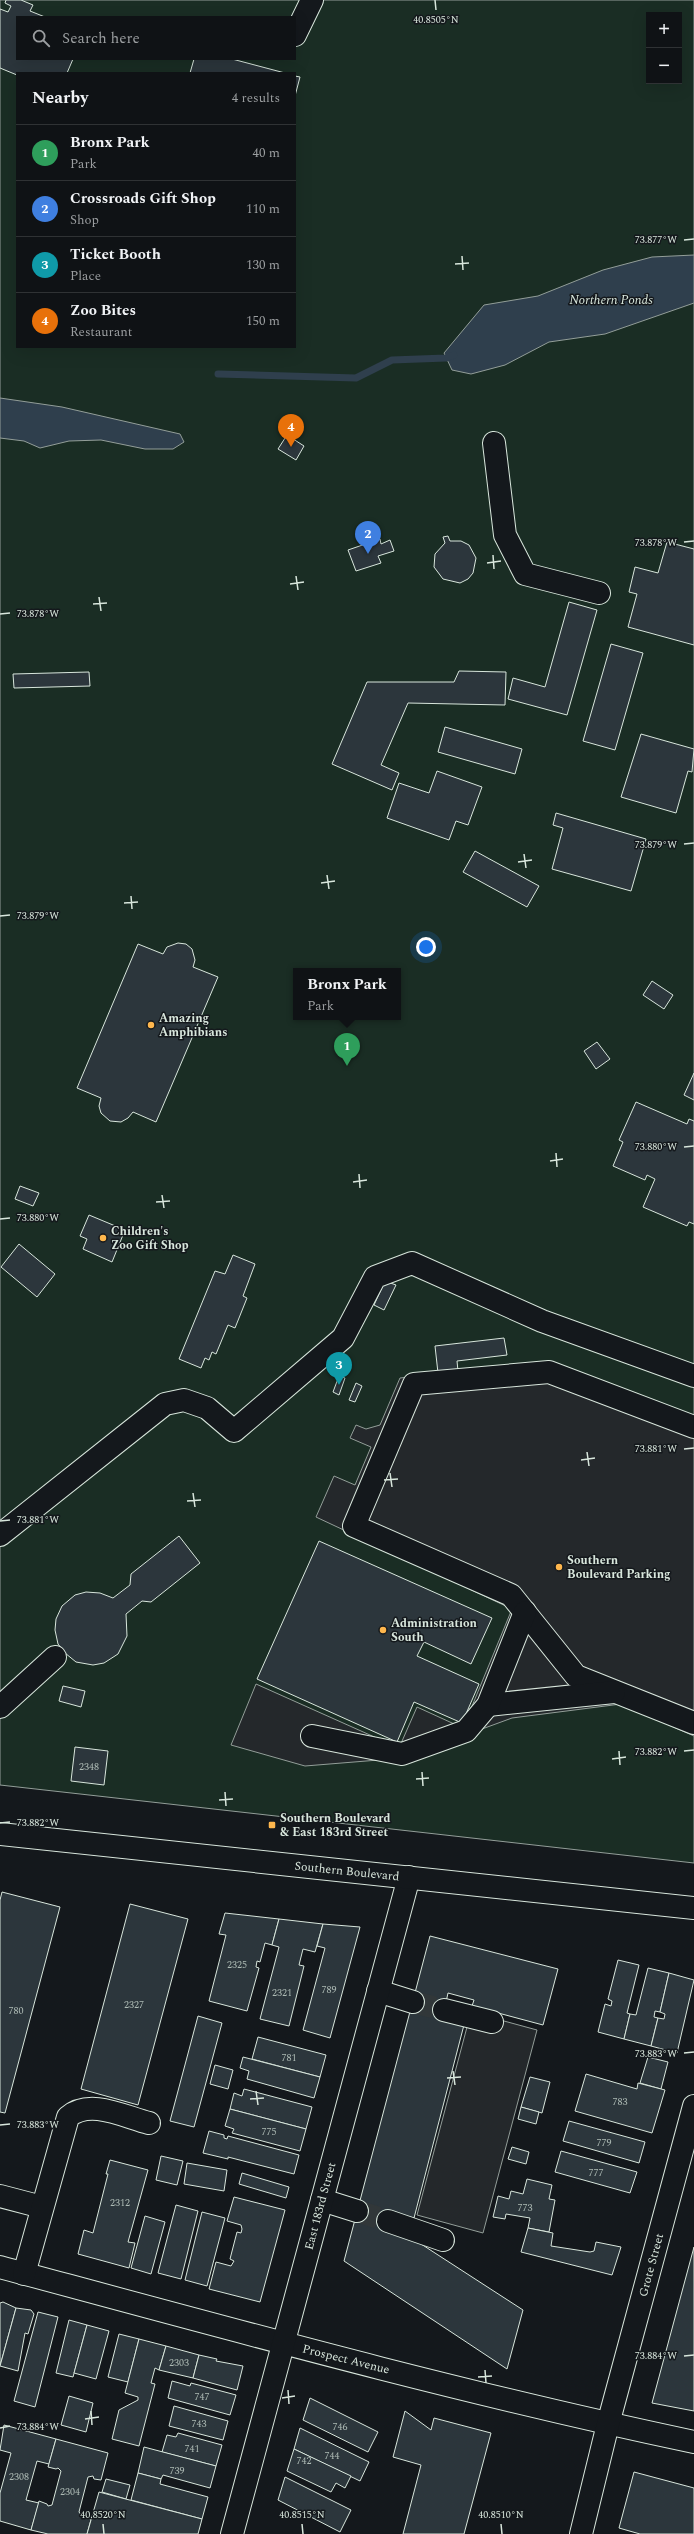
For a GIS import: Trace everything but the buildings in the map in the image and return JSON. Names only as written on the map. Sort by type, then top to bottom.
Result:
[{"type":"street","points":[[296,33],[312,0]]},
{"type":"street","points":[[494,443],[505,535],[525,574],[599,594]]},
{"type":"street","points":[[0,1535],[165,1404],[184,1400],[207,1408],[234,1431],[343,1338],[375,1277],[412,1263],[542,1321],[694,1376]]},
{"type":"street","points":[[694,1426],[549,1372],[414,1384],[354,1526],[511,1595],[576,1676],[694,1723]]},
{"type":"street","points":[[312,1736],[402,1754],[466,1731],[488,1705],[525,1612]]},
{"type":"street","points":[[0,1707],[55,1657]]},
{"type":"street","points":[[488,1705],[617,1692]]},
{"type":"street","name":"Southern Boulevard","points":[[0,1834],[694,1908]]},
{"type":"street","name":"East 183rd Street","points":[[232,2534],[409,1877]]},
{"type":"street","points":[[378,1991],[413,2002]]},
{"type":"street","points":[[444,2010],[492,2022]]},
{"type":"street","name":"Grote Street","points":[[581,2534],[608,2424],[684,2176],[694,2106]]},
{"type":"street","points":[[24,2274],[68,2117],[76,2110],[90,2107],[149,2123]]},
{"type":"street","points":[[0,2196],[42,2207]]},
{"type":"street","points":[[322,2200],[357,2211]]},
{"type":"street","points":[[388,2221],[443,2240]]},
{"type":"street","name":"Prospect Avenue","points":[[0,2267],[283,2343],[608,2424],[694,2442]]},
{"type":"green space","points":[[0,0],[694,0],[694,1863],[0,1785]]},
{"type":"shaded area","name":"Southern Boulevard Parking","points":[[547,1362],[694,1417],[694,1736],[621,1704],[512,1718],[403,1758],[305,1766],[231,1745],[256,1684],[399,1748],[417,1707],[463,1728],[512,1609],[316,1517],[334,1476],[355,1485],[371,1447],[350,1438],[356,1425],[366,1429],[380,1425],[400,1378]]},
{"type":"shaded area","points":[[471,2012],[537,2030],[483,2233],[417,2215]]},
{"type":"water","name":"Northern Ponds","points":[[694,255],[694,303],[605,334],[549,342],[505,365],[471,374],[452,370],[444,353],[484,305],[538,296],[603,270],[652,257]]},
{"type":"water","points":[[0,398],[62,407],[180,434],[184,442],[173,449],[145,449],[101,440],[69,441],[40,448],[24,441],[0,438]]},
{"type":"waterway","points":[[218,374],[356,378],[392,360],[446,358],[454,355]]},
{"type":"tunnel","points":[[413,2002],[444,2010]]},
{"type":"tunnel","points":[[357,2211],[388,2221]]},
{"type":"place","name":"Zoo Bites","points":[[291,447]]},
{"type":"place","name":"Crossroads Gift Shop","points":[[368,554]]},
{"type":"place","name":"Amazing Amphibians","points":[[151,1025]]},
{"type":"place","name":"Bronx Park","points":[[347,1066]]},
{"type":"place","name":"Children's Zoo Gift Shop","points":[[103,1238]]},
{"type":"place","name":"Ticket Booth","points":[[339,1385]]},
{"type":"place","name":"Southern Boulevard Parking","points":[[559,1567]]},
{"type":"place","name":"Administration South","points":[[383,1630]]},
{"type":"place","name":"Southern Boulevard & East 183rd Street","points":[[272,1825]]}]
